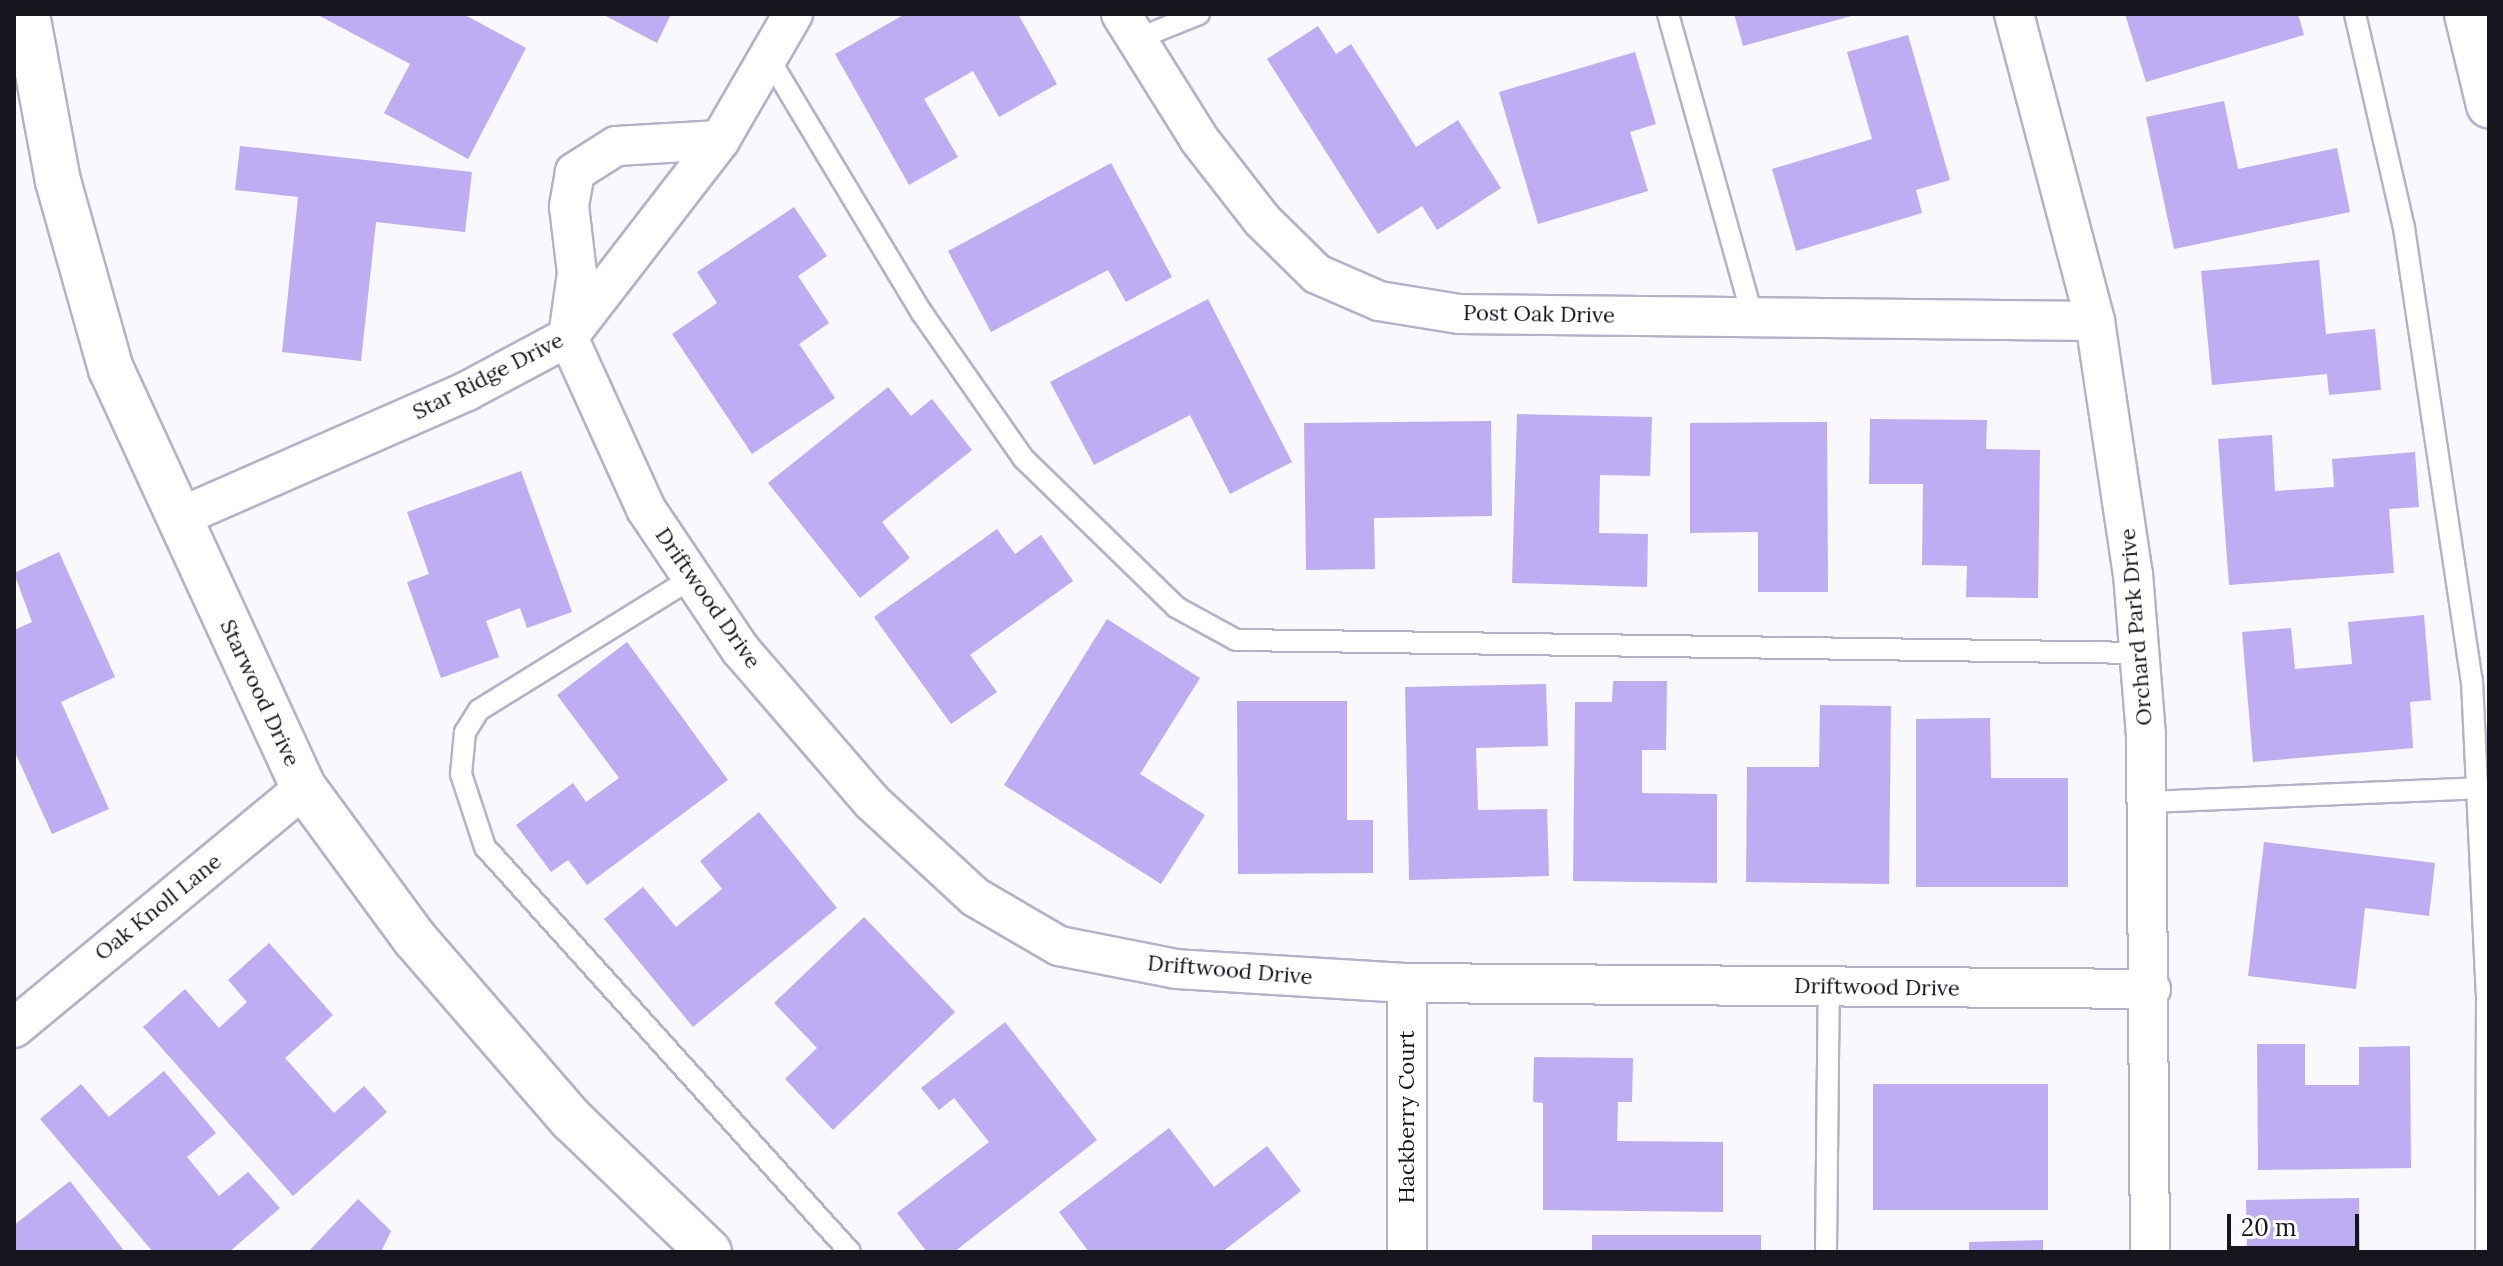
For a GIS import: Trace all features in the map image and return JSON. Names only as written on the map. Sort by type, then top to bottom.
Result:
[{"type":"street","name":"Starwood Drive","points":[[27,14],[58,181],[111,369],[304,788],[415,939],[572,1120],[709,1252]]},
{"type":"street","name":"Star Ridge Drive","points":[[178,518],[467,391],[568,337],[720,140],[793,14]]},
{"type":"street","name":"Orchard Park Drive","points":[[2014,14],[2095,321],[2140,653],[2151,989],[2150,1252]]},
{"type":"street","points":[[2467,14],[2489,105]]},
{"type":"street","name":"Post Oak Drive","points":[[1129,26],[1208,150],[1317,274],[1379,301],[1459,314],[2095,321]]},
{"type":"street","points":[[568,337],[577,273],[569,206],[575,172],[616,146],[720,140]]},
{"type":"street","name":"Driftwood Drive","points":[[568,337],[646,509],[740,649],[872,802],[975,897],[1059,946],[1176,969],[1407,983],[2151,989]]},
{"type":"street","name":"Oak Knoll Lane","points":[[14,1028],[304,788]]},
{"type":"street","name":"Hackberry Court","points":[[1407,983],[1407,1252]]},
{"type":"lane","points":[[1129,26],[1199,14]]},
{"type":"lane","points":[[1668,14],[1753,318]]},
{"type":"lane","points":[[2355,14],[2404,228],[2446,473],[2480,788],[2486,1252]]},
{"type":"lane","points":[[768,57],[922,313],[1024,459],[1176,607],[1236,640],[2140,653]]},
{"type":"lane","points":[[692,578],[479,710],[465,732],[461,774],[485,847],[850,1252]]},
{"type":"lane","points":[[2147,802],[2480,788]]},
{"type":"lane","points":[[1826,1252],[1829,986]]},
{"type":"building","points":[[316,14],[463,14],[526,48],[468,159],[384,113],[410,64]]},
{"type":"building","points":[[602,14],[671,14],[657,43]]},
{"type":"building","points":[[905,14],[1018,14],[1057,84],[999,117],[973,71],[924,99],[958,157],[909,185],[835,54]]},
{"type":"building","points":[[1734,14],[1855,14],[1855,15],[1743,46]]},
{"type":"building","points":[[2125,14],[2298,14],[2304,35],[2146,82]]},
{"type":"building","points":[[1318,26],[1336,54],[1351,44],[1416,147],[1458,120],[1501,188],[1437,230],[1422,206],[1378,234],[1267,59]]},
{"type":"building","points":[[1908,35],[1950,180],[1916,190],[1922,213],[1796,251],[1772,169],[1872,139],[1847,52]]},
{"type":"building","points":[[1635,52],[1656,124],[1630,132],[1648,191],[1538,224],[1499,92]]},
{"type":"building","points":[[2224,101],[2238,169],[2337,148],[2350,212],[2174,249],[2146,117]]},
{"type":"building","points":[[240,146],[472,172],[465,232],[376,222],[361,361],[282,352],[298,197],[235,190]]},
{"type":"building","points":[[1111,163],[1172,277],[1126,302],[1108,270],[991,332],[948,251]]},
{"type":"building","points":[[794,207],[827,256],[798,276],[829,323],[799,344],[835,398],[752,454],[672,334],[717,303],[697,272]]},
{"type":"building","points":[[2319,260],[2326,334],[2375,329],[2381,390],[2329,395],[2327,374],[2212,385],[2201,271]]},
{"type":"building","points":[[1208,299],[1292,462],[1230,494],[1190,415],[1094,465],[1050,382]]},
{"type":"building","points":[[888,387],[911,416],[932,399],[972,450],[882,522],[910,558],[860,598],[768,483]]},
{"type":"building","points":[[1517,414],[1652,417],[1650,476],[1600,475],[1599,533],[1648,534],[1647,587],[1512,583]]},
{"type":"building","points":[[1870,419],[1987,420],[1986,449],[2040,450],[2038,598],[1966,597],[1967,566],[1922,565],[1923,484],[1869,484]]},
{"type":"building","points":[[1491,421],[1492,516],[1374,518],[1375,569],[1306,570],[1304,423]]},
{"type":"building","points":[[1827,422],[1828,592],[1758,592],[1758,532],[1690,533],[1690,423]]},
{"type":"building","points":[[2272,435],[2275,491],[2334,487],[2332,459],[2415,452],[2419,507],[2389,509],[2394,573],[2229,585],[2218,439]]},
{"type":"building","points":[[521,471],[572,612],[527,628],[520,608],[486,621],[499,657],[441,678],[407,582],[429,574],[407,512]]},
{"type":"building","points":[[997,529],[1015,554],[1041,535],[1073,581],[970,655],[997,692],[951,724],[874,617]]},
{"type":"building","points":[[59,552],[115,677],[61,702],[109,809],[52,834],[14,750],[14,630],[32,622],[14,573]]},
{"type":"building","points":[[2424,615],[2431,700],[2410,702],[2413,748],[2253,762],[2242,632],[2291,628],[2295,669],[2352,664],[2348,622]]},
{"type":"building","points":[[1107,619],[1200,678],[1140,774],[1205,815],[1161,884],[1004,785]]},
{"type":"building","points":[[627,642],[728,780],[587,885],[568,860],[551,872],[516,825],[573,783],[586,802],[619,778],[557,695]]},
{"type":"building","points":[[1613,681],[1667,681],[1666,750],[1642,750],[1642,793],[1717,794],[1717,883],[1573,881],[1575,702],[1612,702]]},
{"type":"building","points":[[1546,684],[1548,746],[1476,748],[1478,810],[1547,809],[1549,876],[1409,880],[1405,687]]},
{"type":"building","points":[[1237,701],[1347,701],[1347,820],[1373,820],[1373,873],[1238,874]]},
{"type":"building","points":[[1820,705],[1891,706],[1889,884],[1746,882],[1747,767],[1819,767]]},
{"type":"building","points":[[1990,718],[1991,778],[2068,778],[2068,887],[1916,887],[1916,719]]},
{"type":"building","points":[[759,812],[837,908],[693,1027],[604,919],[643,887],[676,927],[722,889],[700,861]]},
{"type":"building","points":[[2264,842],[2435,863],[2429,916],[2365,908],[2356,989],[2248,976]]},
{"type":"building","points":[[864,917],[955,1012],[833,1130],[785,1079],[817,1048],[774,1003]]},
{"type":"building","points":[[269,943],[333,1015],[285,1058],[334,1113],[364,1086],[387,1112],[293,1196],[143,1027],[185,989],[219,1028],[247,1002],[228,980]]},
{"type":"building","points":[[1005,1022],[1097,1140],[954,1252],[927,1252],[897,1213],[989,1142],[954,1098],[939,1110],[921,1088]]},
{"type":"building","points":[[2257,1044],[2305,1044],[2305,1085],[2359,1085],[2359,1047],[2410,1046],[2411,1168],[2258,1170]]},
{"type":"building","points":[[1534,1057],[1633,1058],[1632,1102],[1618,1102],[1617,1141],[1723,1142],[1723,1212],[1543,1210],[1543,1103],[1533,1102]]},
{"type":"building","points":[[164,1071],[216,1133],[187,1157],[219,1196],[248,1172],[280,1208],[229,1252],[153,1252],[40,1119],[81,1084],[109,1117]]},
{"type":"building","points":[[1873,1084],[2048,1084],[2048,1210],[1873,1210]]},
{"type":"building","points":[[1169,1128],[1214,1187],[1267,1146],[1301,1191],[1222,1252],[1089,1252],[1059,1212]]},
{"type":"building","points":[[70,1181],[125,1252],[14,1252],[14,1225]]},
{"type":"building","points":[[2359,1198],[2360,1252],[2247,1252],[2246,1200]]},
{"type":"building","points":[[358,1199],[391,1231],[381,1252],[308,1252]]},
{"type":"building","points":[[1592,1235],[1761,1235],[1761,1252],[1592,1252]]},
{"type":"building","points":[[2043,1240],[2043,1252],[1969,1252],[1969,1242]]}]
